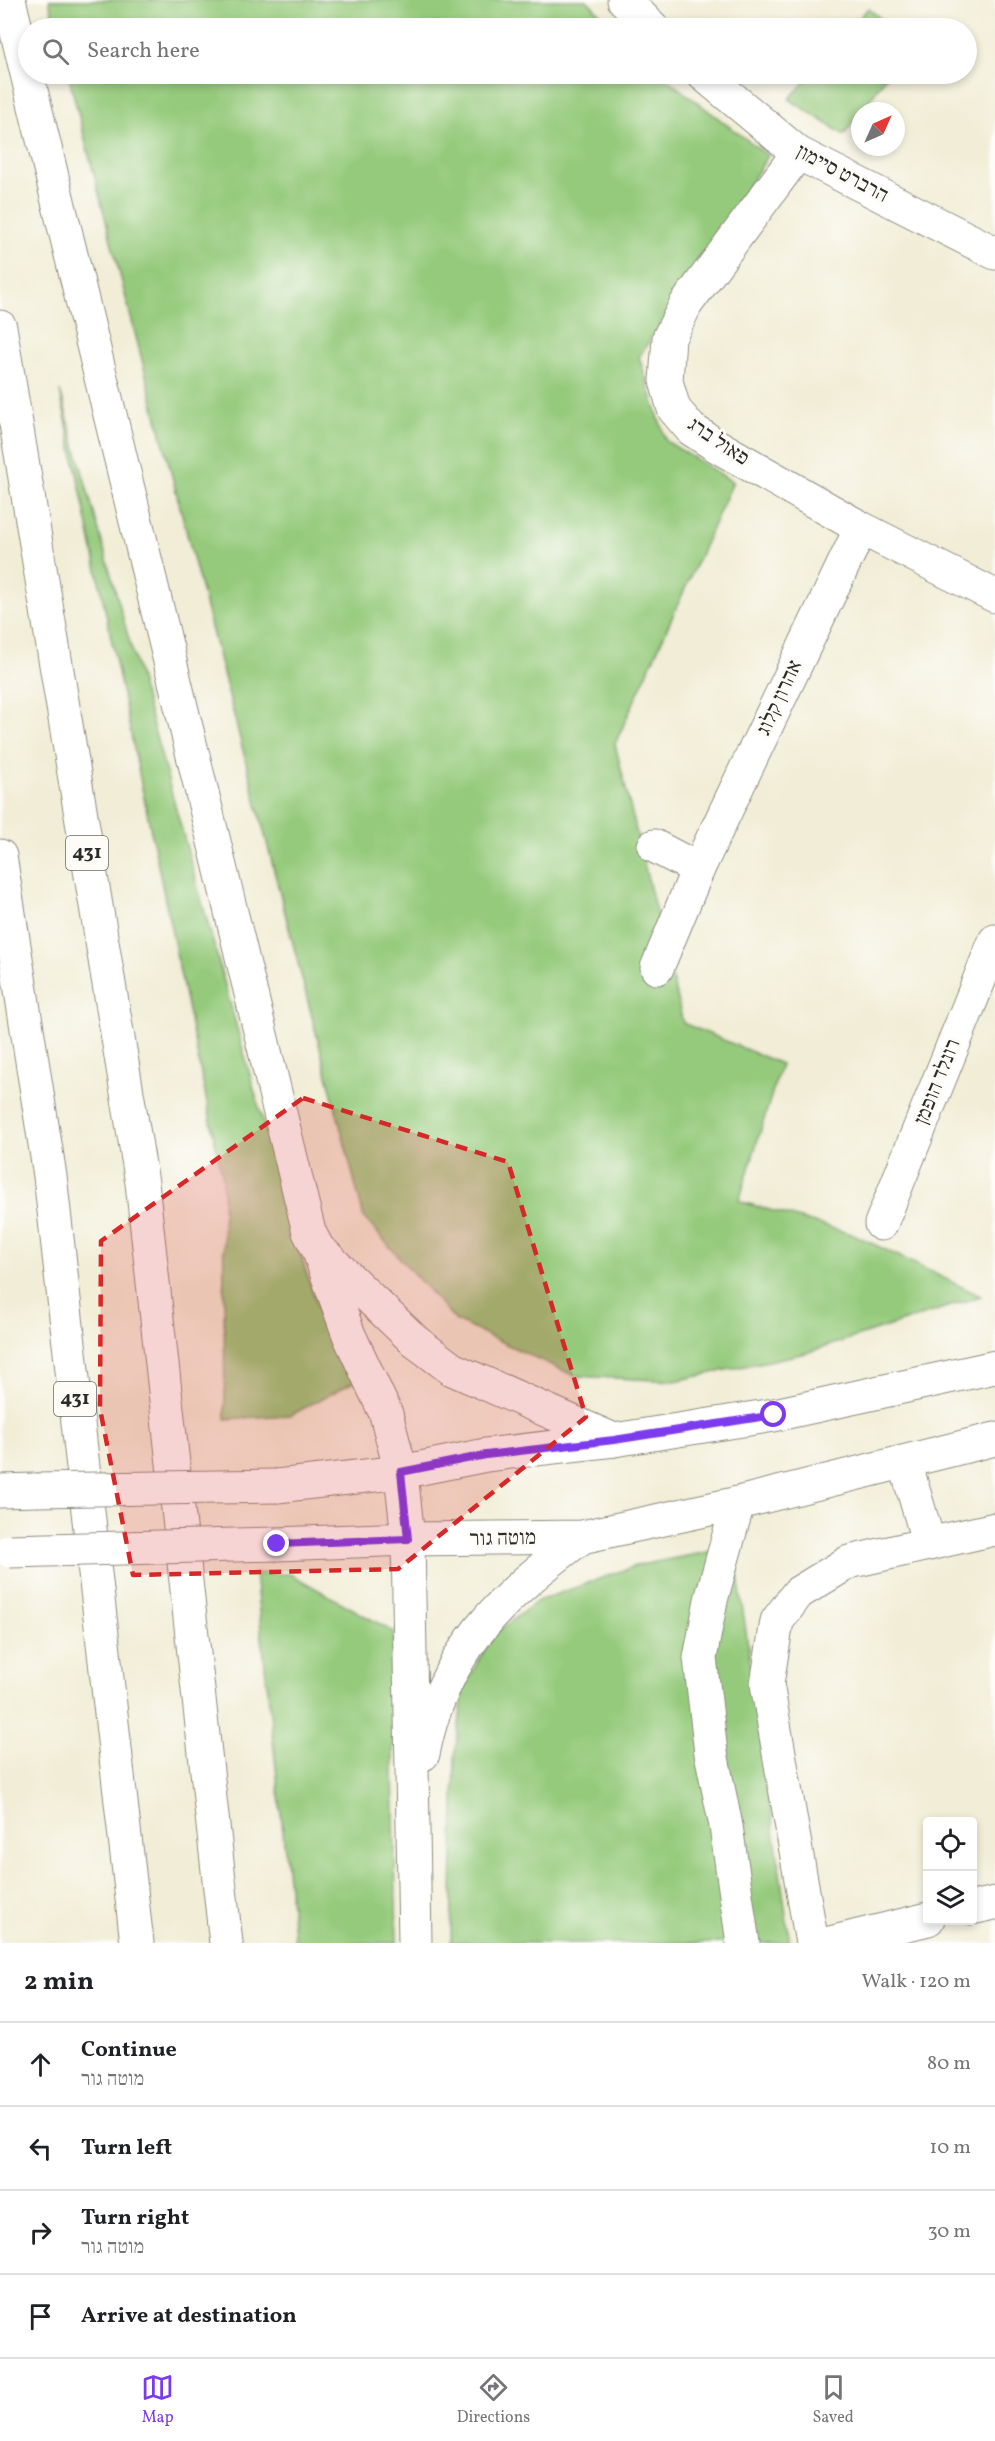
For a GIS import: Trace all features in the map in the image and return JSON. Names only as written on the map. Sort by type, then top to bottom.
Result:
[{"type":"main road","points":[[9,0],[18,37]]},
{"type":"main road","points":[[624,0],[643,18]]},
{"type":"main road","points":[[29,84],[309,1232],[318,1249],[349,1335],[386,1414],[401,1472],[408,1539],[416,1943]]},
{"type":"main road","name":"הרברט סיימון","points":[[715,84],[798,153],[995,253]]},
{"type":"main road","name":"פאול ברג","points":[[798,153],[686,304],[669,338],[666,381],[674,409],[691,429],[861,528],[995,596]]},
{"type":"main road","name":"431","points":[[0,327],[142,1183],[226,1943]]},
{"type":"main road","name":"אהרון קלוג","points":[[657,968],[698,869],[861,528]]},
{"type":"main road","points":[[654,846],[698,869]]},
{"type":"main road","name":"431","points":[[0,856],[50,1176],[137,1943]]},
{"type":"main road","name":"רונלד הופמן","points":[[881,1224],[995,940]]},
{"type":"main road","points":[[318,1249],[416,1342],[452,1369],[614,1440]]},
{"type":"main road","points":[[10,1490],[277,1486],[401,1472],[486,1455],[614,1440],[774,1415],[995,1367]]},
{"type":"main road","name":"מוטה גור","points":[[5,1552],[408,1539],[582,1538],[738,1503],[995,1440]]},
{"type":"main road","points":[[905,1462],[929,1544]]},
{"type":"main road","points":[[738,1503],[711,1600],[700,1658],[711,1753],[726,1826],[743,1943]]},
{"type":"main road","points":[[812,1943],[767,1684],[777,1621],[798,1593],[849,1562],[995,1529]]},
{"type":"main road","points":[[412,1809],[428,1724],[450,1670],[489,1616],[534,1573],[582,1538]]},
{"type":"main road","points":[[977,1907],[995,1903]]},
{"type":"main road","points":[[830,1943],[923,1920]]},
{"type":"highlighted area","points":[[303,1098],[508,1162],[586,1417],[398,1569],[133,1575],[100,1409],[101,1241]]},
{"type":"green space","points":[[49,0],[587,0],[604,18],[54,18]]},
{"type":"green space","points":[[868,8],[880,18],[860,18]]},
{"type":"green space","points":[[71,84],[673,84],[768,156],[639,357],[666,441],[733,482],[615,744],[683,1023],[781,1064],[739,1201],[855,1235],[981,1296],[806,1353],[675,1381],[575,1376],[456,1321],[364,1218]]},
{"type":"green space","points":[[803,84],[881,84],[868,102],[851,102],[851,125],[844,135],[789,99]]},
{"type":"green space","points":[[60,391],[295,1237],[329,1343],[361,1378],[291,1415],[225,1419],[223,1180]]},
{"type":"green space","points":[[734,1547],[790,1943],[451,1943],[455,1756],[464,1686],[494,1634],[538,1601],[635,1566]]},
{"type":"green space","points":[[255,1574],[290,1574],[394,1632],[393,1772],[397,1943],[295,1943]]},
{"type":"route","points":[[277,1544],[408,1539],[401,1472],[486,1455],[614,1440],[774,1415]]}]
